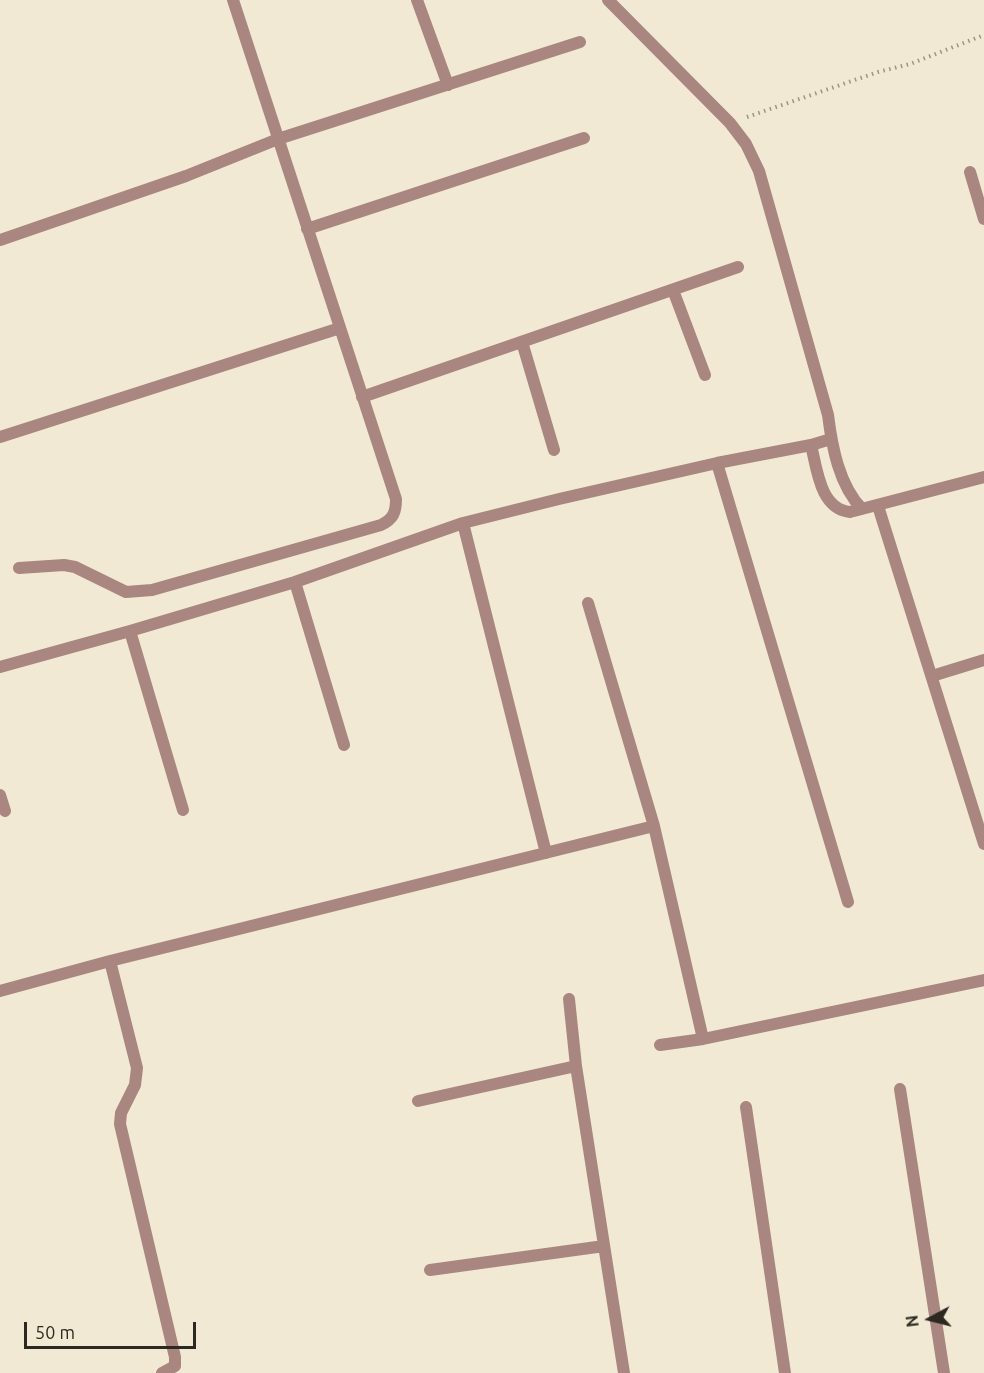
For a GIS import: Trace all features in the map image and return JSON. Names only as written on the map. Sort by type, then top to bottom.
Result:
[{"type":"street","points":[[19,568],[64,565],[75,567],[126,592],[152,590],[381,525],[390,520],[394,514],[396,500],[233,0]]},
{"type":"street","points":[[417,0],[448,85]]},
{"type":"street","points":[[608,0],[730,123],[746,144],[759,171],[828,415],[831,438],[847,489],[862,509]]},
{"type":"street","points":[[0,240],[186,176],[278,139],[580,42]]},
{"type":"street","points":[[307,229],[584,138]]},
{"type":"street","points":[[970,172],[984,219]]},
{"type":"street","points":[[362,397],[738,267]]},
{"type":"street","points":[[673,290],[705,375]]},
{"type":"street","points":[[0,437],[340,328]]},
{"type":"street","points":[[522,342],[554,450]]},
{"type":"street","points":[[0,667],[295,582],[463,523],[717,463],[811,445],[831,438]]},
{"type":"street","points":[[811,445],[821,486],[828,498],[841,511],[850,512],[878,506],[984,477]]},
{"type":"street","points":[[717,463],[848,902]]},
{"type":"street","points":[[878,506],[984,844]]},
{"type":"street","points":[[463,523],[546,853]]},
{"type":"street","points":[[295,582],[344,745]]},
{"type":"street","points":[[588,603],[654,826],[703,1039]]},
{"type":"street","points":[[130,631],[183,810]]},
{"type":"street","points":[[932,676],[984,660]]},
{"type":"street","points":[[0,795],[5,811]]},
{"type":"street","points":[[0,991],[111,961],[654,826]]},
{"type":"street","points":[[111,961],[137,1068],[135,1085],[121,1113],[120,1124],[175,1356],[175,1365],[162,1373]]},
{"type":"street","points":[[660,1045],[703,1039],[984,980]]},
{"type":"street","points":[[569,999],[576,1066],[624,1373]]},
{"type":"street","points":[[418,1101],[576,1066]]},
{"type":"street","points":[[900,1089],[944,1373]]},
{"type":"street","points":[[746,1107],[785,1373]]},
{"type":"street","points":[[430,1270],[604,1246]]},
{"type":"path","points":[[730,123],[878,72],[910,64],[984,35]]}]
